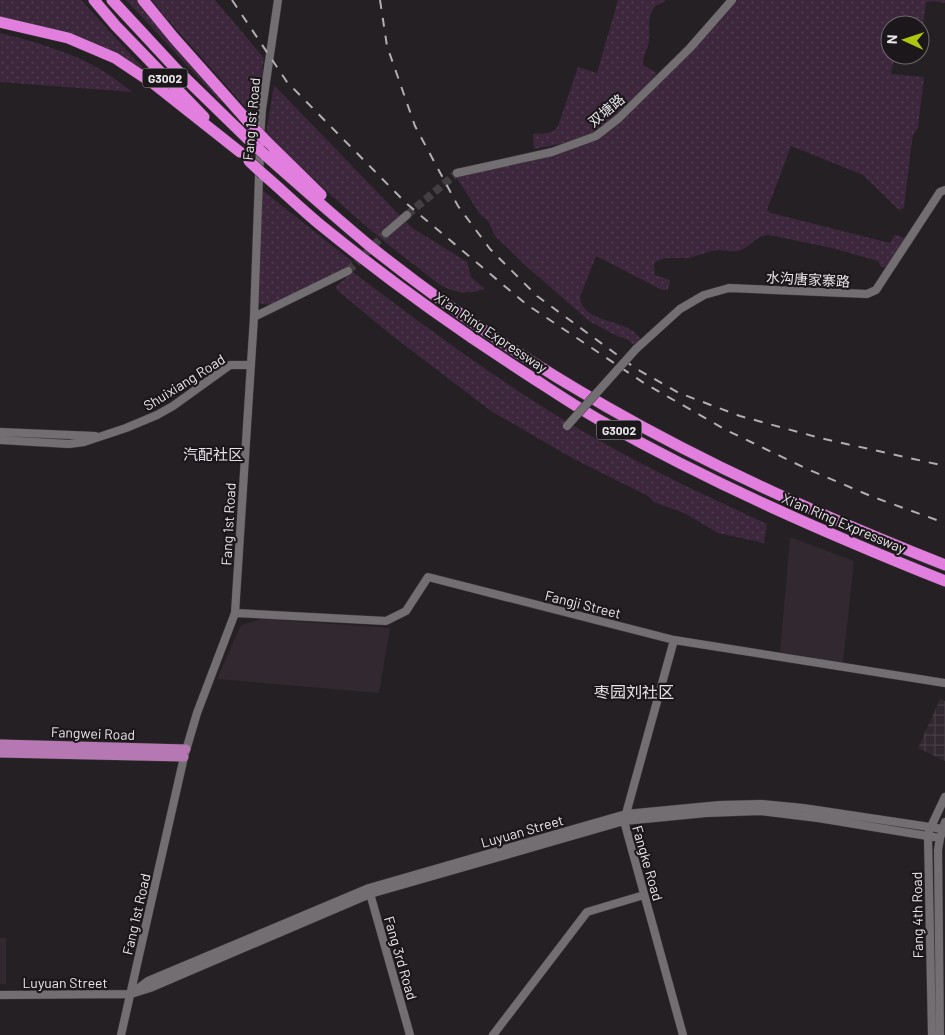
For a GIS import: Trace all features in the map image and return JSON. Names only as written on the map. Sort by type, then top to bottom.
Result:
[{"type":"highway","name":"Xi'an Ring Expressway","points":[[94,0],[165,78],[263,174],[323,227],[475,341],[602,421],[695,471],[761,504],[945,581]]},
{"type":"highway","name":"Xi'an Ring Expressway","points":[[112,0],[176,70],[265,155],[371,246],[452,307],[567,383],[632,421],[705,460],[826,516],[945,565]]},
{"type":"highway","points":[[143,0],[184,51],[266,141],[371,246]]},
{"type":"highway","points":[[0,22],[59,36],[92,47],[115,58],[154,84],[240,152]]},
{"type":"main road","name":"Fangwei Road","points":[[0,744],[185,753]]},
{"type":"main road","name":"Fangwei Road","points":[[0,754],[185,753]]},
{"type":"street","name":"Fang 1st Road","points":[[121,1035],[185,753],[197,712],[235,613],[254,317],[262,109],[278,0]]},
{"type":"street","name":"双塘路","points":[[458,173],[552,152],[596,136],[619,118],[690,48],[732,0]]},
{"type":"street","name":"水沟唐家寨路","points":[[567,426],[636,349],[680,309],[704,295],[729,288],[867,294],[876,290],[940,192],[945,190]]},
{"type":"street","points":[[386,233],[407,214]]},
{"type":"street","points":[[254,317],[348,271]]},
{"type":"street","name":"Shuixiang Road","points":[[0,440],[69,444],[84,442],[138,424],[166,410],[230,365],[250,365]]},
{"type":"street","name":"Shuixiang Road","points":[[0,432],[84,436],[105,435]]},
{"type":"street","name":"Fangji Street","points":[[235,613],[386,621],[406,611],[428,576],[674,640],[945,683]]},
{"type":"street","name":"Fangke Road","points":[[674,640],[625,818],[644,895],[683,1035]]},
{"type":"street","name":"Fang 4th Road","points":[[932,1035],[928,836],[945,797]]},
{"type":"street","name":"Luyuan Street","points":[[0,995],[131,994],[150,988],[369,891],[625,818],[720,806],[761,804],[803,808],[931,827],[944,826]]},
{"type":"street","name":"Luyuan Street","points":[[625,818],[760,811],[818,818],[940,838]]},
{"type":"street","name":"Fang 4th Road","points":[[940,1035],[937,905],[938,850],[944,826]]},
{"type":"street","name":"Fang 3rd Road","points":[[369,891],[410,1035]]},
{"type":"street","points":[[493,1035],[587,912],[644,895]]},
{"type":"shaded area","points":[[0,0],[81,0],[144,69],[141,71],[0,18]]},
{"type":"shaded area","points":[[126,0],[138,0],[223,100],[221,102]]},
{"type":"shaded area","points":[[152,0],[215,0],[264,58],[259,94],[250,112],[167,19]]},
{"type":"shaded area","points":[[618,0],[666,0],[654,7],[651,13],[649,41],[643,62],[643,65],[657,73],[623,110],[604,126],[571,141],[534,149],[533,134],[550,132],[558,126],[578,67],[597,73]]},
{"type":"shaded area","points":[[732,0],[945,0],[945,3],[926,2],[924,15],[880,15],[880,65],[893,65],[891,74],[924,77],[918,127],[913,135],[904,208],[899,210],[863,175],[791,146],[767,210],[771,213],[890,243],[895,235],[898,235],[905,239],[904,242],[886,268],[881,267],[878,261],[832,248],[769,235],[756,239],[738,251],[719,250],[688,258],[665,258],[657,261],[654,264],[655,275],[670,280],[668,290],[662,290],[596,256],[580,297],[583,306],[589,313],[635,333],[641,340],[635,346],[627,339],[617,336],[589,321],[526,266],[495,236],[488,221],[479,213],[455,175],[572,148],[588,142],[616,125],[628,115]]},
{"type":"shaded area","points":[[0,33],[66,53],[107,73],[132,92],[0,82]]},
{"type":"shaded area","points":[[274,85],[411,227],[467,262],[471,277],[485,289],[459,292],[435,281],[358,219],[266,134]]},
{"type":"shaded area","points":[[262,190],[353,262],[349,268],[270,305],[257,303]]},
{"type":"shaded area","points":[[353,272],[477,363],[541,406],[646,466],[767,524],[764,543],[718,533],[684,513],[654,502],[648,496],[572,458],[491,411],[390,334],[337,290],[336,286]]},
{"type":"shaded area","points":[[790,537],[854,561],[843,663],[780,652]]},
{"type":"shaded area","points":[[262,619],[390,628],[379,693],[217,679],[241,625]]},
{"type":"shaded area","points":[[940,699],[945,701],[945,761],[918,748]]},
{"type":"shaded area","points":[[0,938],[6,938],[6,984],[0,984]]},
{"type":"tunnel","points":[[407,215],[457,173]]},
{"type":"tunnel","points":[[348,271],[386,233]]},
{"type":"railway","points":[[232,0],[287,82],[407,204],[526,304],[644,383],[726,430],[805,468],[873,497],[945,523]]},
{"type":"railway","points":[[380,0],[387,46],[415,126],[458,206],[490,249],[537,296],[635,368],[679,393],[740,416],[820,438],[945,466]]},
{"type":"district","name":"汽配社区","points":[[213,454]]},
{"type":"district","name":"枣园刘社区","points":[[634,691]]}]
